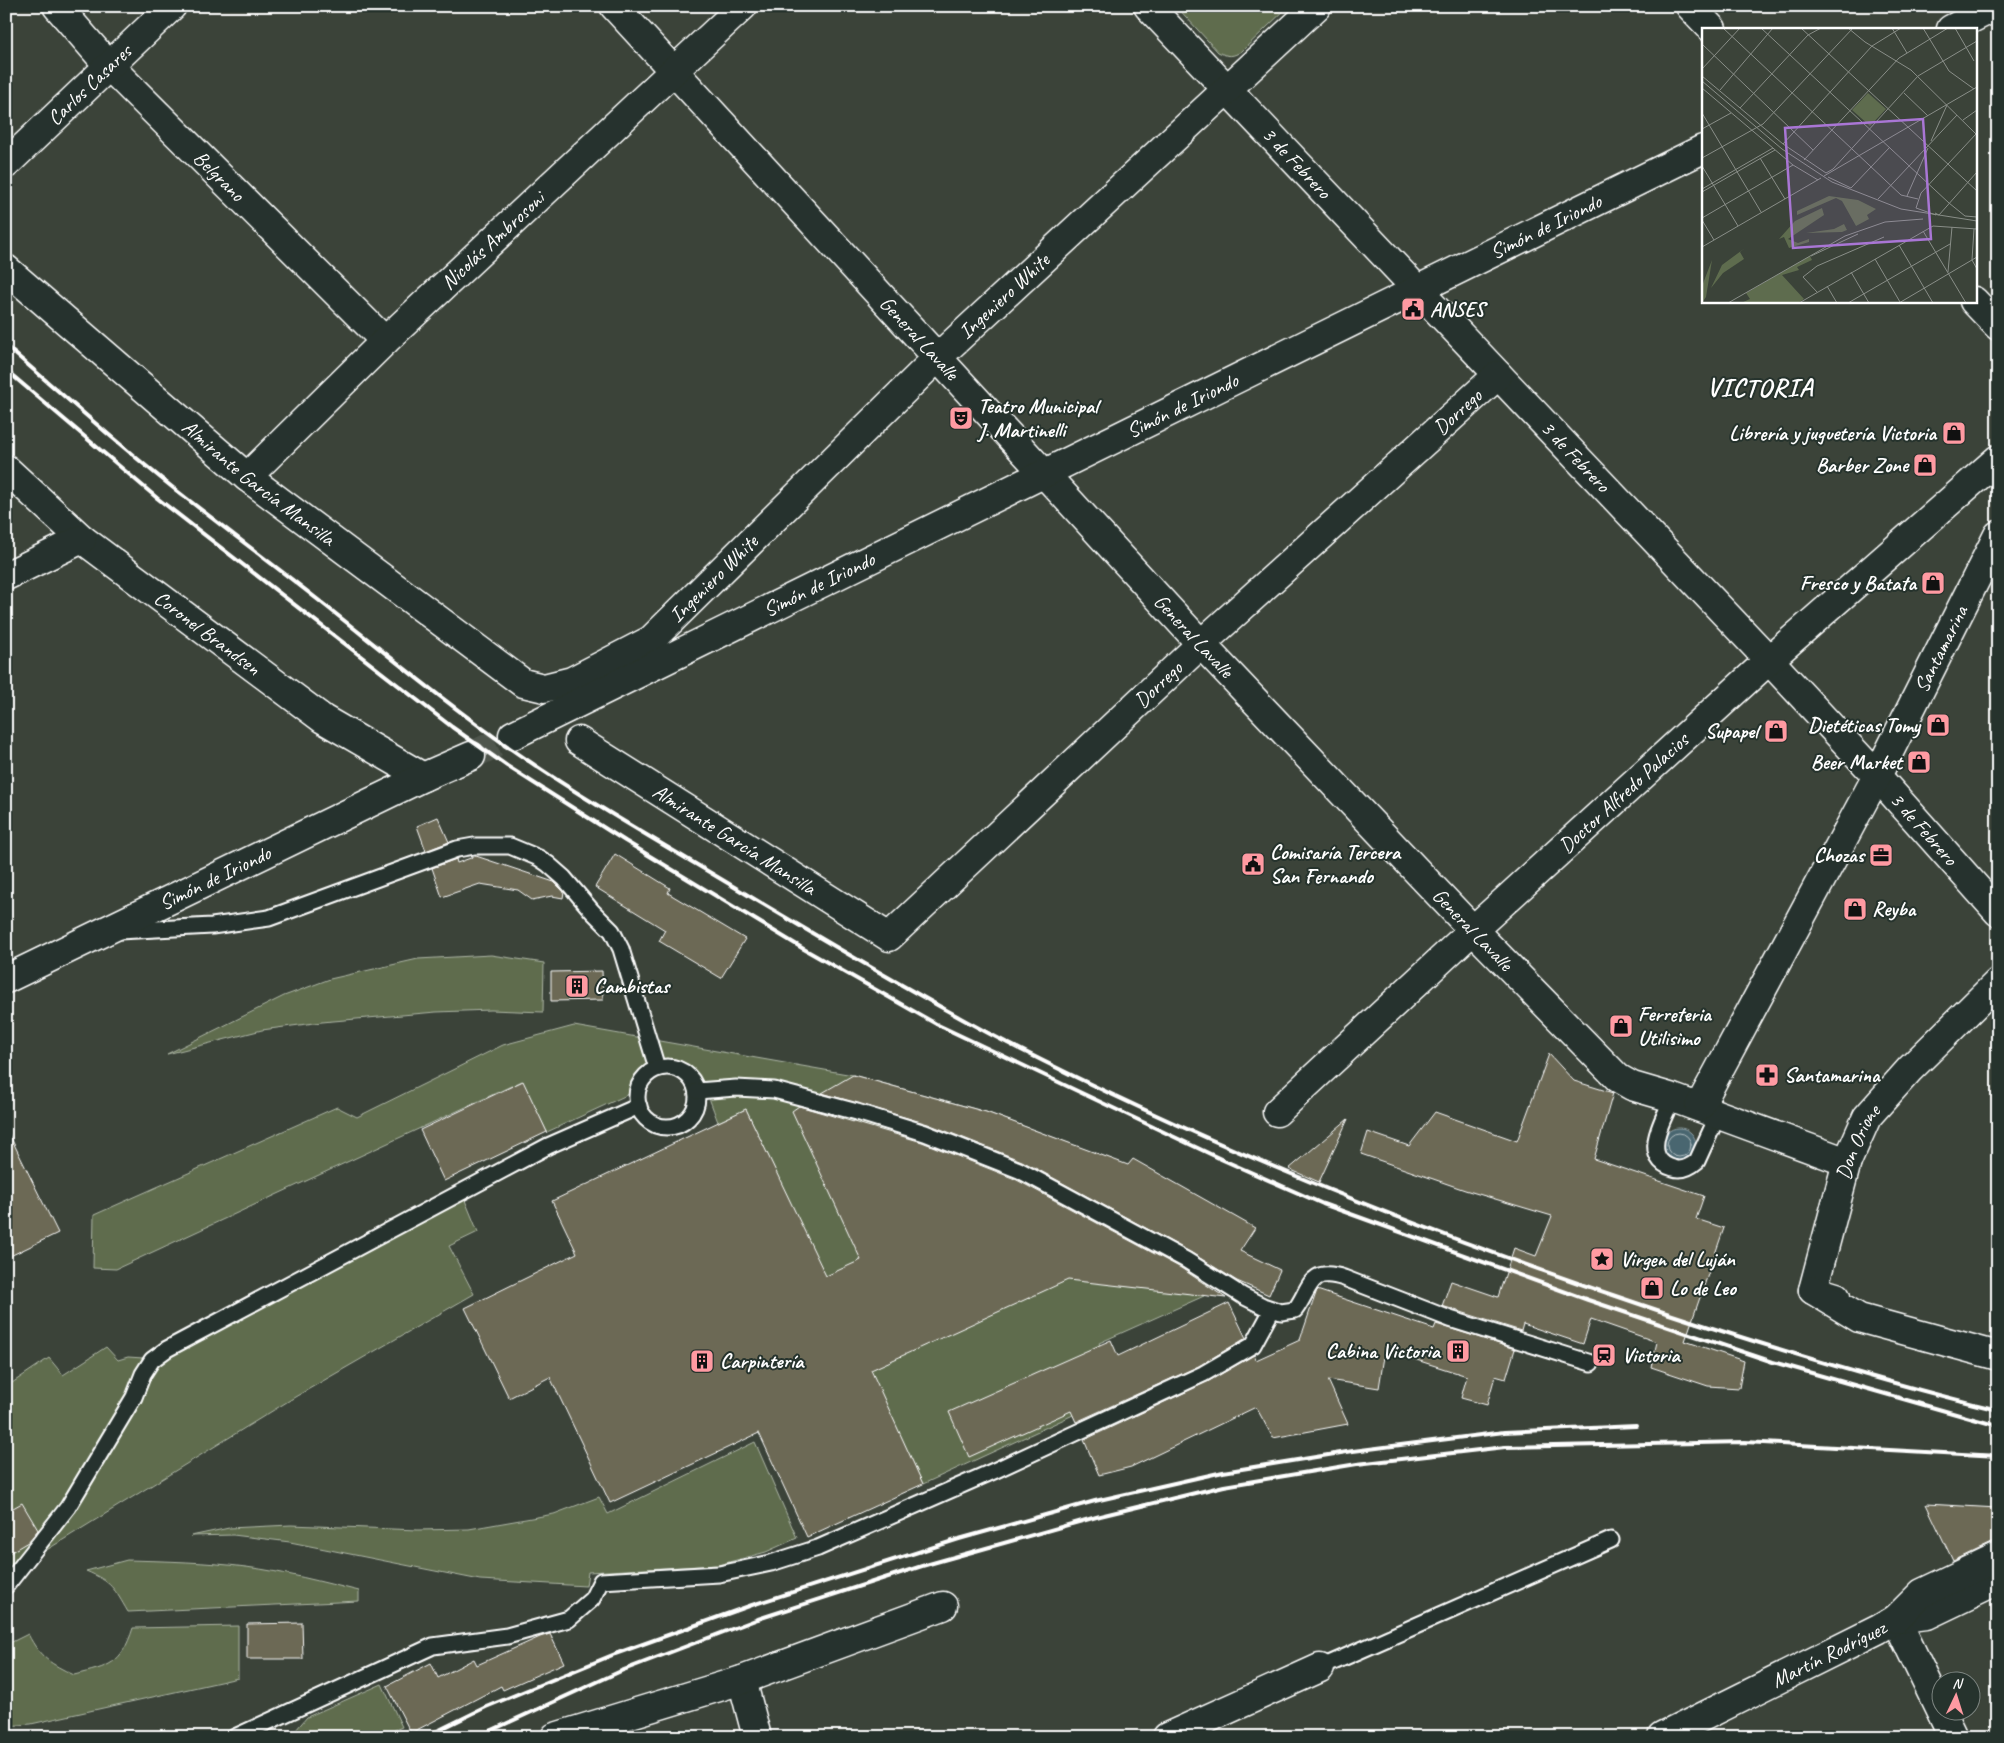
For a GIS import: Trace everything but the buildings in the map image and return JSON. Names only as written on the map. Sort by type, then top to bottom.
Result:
[{"type":"street","name":"Belgrano","points":[[57,6],[109,66],[386,341]]},
{"type":"street","name":"Carlos Casares","points":[[6,164],[172,6]]},
{"type":"street","name":"General Lavalle","points":[[614,6],[1200,644],[1473,930],[1618,1078],[1632,1086],[1673,1098],[1846,1162]]},
{"type":"street","name":"Nicolás Ambrosoni","points":[[247,477],[386,341],[743,6]]},
{"type":"street","name":"3 de Febrero","points":[[1148,6],[1769,660],[1877,776],[1998,912]]},
{"type":"street","name":"Ingeniero White","points":[[657,650],[938,358],[1317,6]]},
{"type":"street","points":[[1690,6],[1711,28]]},
{"type":"street","points":[[1953,28],[1997,6]]},
{"type":"street","name":"Simón de Iriondo","points":[[523,683],[544,688],[572,681],[657,650],[1044,474],[1702,149]]},
{"type":"street","name":"Almirante García Mansilla","points":[[6,269],[247,477],[523,683]]},
{"type":"street","points":[[1975,302],[1998,326]]},
{"type":"street","name":"Dorrego","points":[[889,937],[1200,644],[1498,375]]},
{"type":"street","name":"Doctor Alfredo Palacios","points":[[1277,1112],[1769,660],[1998,459]]},
{"type":"street","name":"Coronel Brandsen","points":[[6,469],[82,538],[323,719],[423,777]]},
{"type":"street","name":"Santamarina","points":[[1709,1111],[1998,535]]},
{"type":"street","points":[[6,576],[82,538]]},
{"type":"street","points":[[513,735],[657,650]]},
{"type":"street","name":"Almirante García Mansilla","points":[[579,742],[889,937]]},
{"type":"street","name":"Simón de Iriondo","points":[[6,979],[423,777],[471,756]]},
{"type":"street","name":"Don Orione","points":[[1813,1290],[1846,1162],[1867,1117],[1910,1069],[1998,982]]},
{"type":"street","points":[[1813,1290],[1998,1345]]},
{"type":"street","points":[[1813,1290],[1859,1318],[1998,1356]]},
{"type":"street","points":[[1953,1737],[1896,1619],[1922,1593],[1998,1556]]},
{"type":"street","name":"Martín Rodríguez","points":[[1662,1737],[1896,1619],[1927,1615],[1998,1581]]},
{"type":"street","points":[[555,1737],[742,1680],[943,1606]]},
{"type":"street","points":[[1167,1737],[1320,1668]]},
{"type":"street","points":[[742,1680],[757,1737]]},
{"type":"lane","points":[[102,932],[212,926],[269,918],[457,849],[474,846],[510,846],[528,852],[548,864],[612,931],[621,950],[657,1068]]},
{"type":"lane","points":[[668,1067],[678,1069],[687,1074],[694,1082],[697,1092],[697,1102],[694,1111],[680,1125],[670,1127],[651,1122],[643,1115],[638,1106],[638,1088],[649,1073],[657,1068],[668,1067]]},
{"type":"lane","points":[[697,1092],[736,1088],[774,1090],[857,1112],[925,1133],[1019,1170],[1186,1260],[1243,1296],[1272,1310],[1286,1313],[1295,1310],[1313,1279],[1323,1274],[1329,1274],[1450,1318],[1591,1363]]},
{"type":"lane","points":[[1673,1098],[1658,1131],[1655,1146],[1657,1154],[1668,1166],[1675,1169],[1691,1166],[1697,1160],[1709,1111]]},
{"type":"lane","points":[[6,1586],[68,1507],[140,1387],[143,1374],[152,1360],[166,1348],[548,1146],[638,1106]]},
{"type":"lane","points":[[235,1737],[433,1646],[507,1636],[569,1619],[592,1599],[601,1581],[719,1574],[771,1563],[818,1548],[996,1470],[1203,1374],[1253,1345],[1272,1310]]},
{"type":"lane","points":[[1320,1668],[1611,1540]]},
{"type":"green space","points":[[1176,6],[1289,6],[1242,51],[1230,56],[1218,52]]},
{"type":"green space","points":[[491,955],[544,963],[543,1012],[491,1010],[436,1012],[322,1022],[262,1030],[167,1054],[284,996],[330,979],[418,959]]},
{"type":"green space","points":[[574,1026],[853,1075],[986,1112],[1113,1160],[1229,1256],[1204,1296],[1099,1343],[1121,1393],[923,1484],[746,1109],[718,1122],[707,1092],[698,1076],[692,1069],[676,1061],[658,1061],[649,1064],[635,1076],[629,1094],[547,1132],[522,1081],[116,1269],[93,1268],[94,1215],[337,1107],[357,1117],[503,1045]]},
{"type":"green space","points":[[462,1193],[478,1232],[449,1246],[474,1294],[295,1397],[6,1575],[6,1387],[49,1358],[63,1375],[106,1347],[118,1360],[128,1357],[143,1358],[167,1349]]},
{"type":"green space","points":[[755,1442],[797,1538],[766,1552],[718,1565],[588,1572],[586,1586],[480,1580],[290,1542],[233,1535],[191,1536],[229,1528],[291,1525],[418,1530],[469,1529],[554,1514],[599,1497],[608,1514]]},
{"type":"green space","points":[[127,1560],[217,1564],[275,1572],[359,1591],[359,1601],[128,1612],[107,1582],[86,1571]]},
{"type":"green space","points":[[238,1626],[238,1678],[31,1724],[6,1726],[6,1645],[28,1634],[42,1655],[74,1675],[105,1666],[119,1657],[133,1628]]},
{"type":"green space","points":[[382,1684],[402,1727],[388,1733],[389,1737],[290,1737],[307,1717]]},
{"type":"water","points":[[1679,1128],[1691,1133],[1696,1145],[1691,1157],[1679,1162],[1667,1157],[1662,1145],[1667,1133]]},
{"type":"tunnel","points":[[471,756],[513,735]]},
{"type":"railway","points":[[6,346],[172,487],[491,735],[572,789],[656,841],[927,1000],[990,1034],[1070,1075],[1234,1150],[1401,1219],[1571,1281],[1784,1351],[1912,1388],[1998,1410]]},
{"type":"railway","points":[[6,370],[157,498],[452,727],[507,766],[625,841],[802,948],[938,1025],[1223,1160],[1323,1204],[1588,1300],[1773,1362],[1998,1426]]},
{"type":"railway","points":[[425,1737],[486,1707],[615,1654],[752,1605],[959,1539],[1095,1501],[1223,1472],[1353,1451],[1504,1432],[1636,1426]]},
{"type":"railway","points":[[477,1737],[621,1671],[758,1619],[922,1566],[1100,1516],[1224,1486],[1357,1464],[1505,1447],[1745,1442],[1998,1456]]},
{"type":"place","name":"ANSES","points":[[1413,309]]},
{"type":"place","name":"Teatro Municipal J. Martinelli","points":[[961,418]]},
{"type":"place","name":"Librería y juguetería Victoria","points":[[1954,433]]},
{"type":"place","name":"Barber Zone","points":[[1925,465]]},
{"type":"place","name":"Fresco y Batata","points":[[1933,583]]},
{"type":"place","name":"Dietéticas Tomy","points":[[1938,725]]},
{"type":"place","name":"Supapel","points":[[1776,731]]},
{"type":"place","name":"Beer Market","points":[[1919,762]]},
{"type":"place","name":"Chozas","points":[[1881,855]]},
{"type":"place","name":"Comisaría Tercera San Fernando","points":[[1253,864]]},
{"type":"place","name":"Reyba","points":[[1855,909]]},
{"type":"place","name":"Cambistas","points":[[577,986]]},
{"type":"place","name":"Ferreteria Utilisimo","points":[[1621,1026]]},
{"type":"place","name":"Santamarina","points":[[1767,1075]]},
{"type":"place","name":"Virgen del Luján","points":[[1602,1259]]},
{"type":"place","name":"Lo de Leo","points":[[1652,1288]]},
{"type":"place","name":"Cabina Victoria","points":[[1458,1351]]},
{"type":"place","name":"Victoria","points":[[1604,1355]]},
{"type":"place","name":"Carpintería","points":[[702,1361]]},
{"type":"district","name":"VICTORIA","points":[[1760,387]]}]
